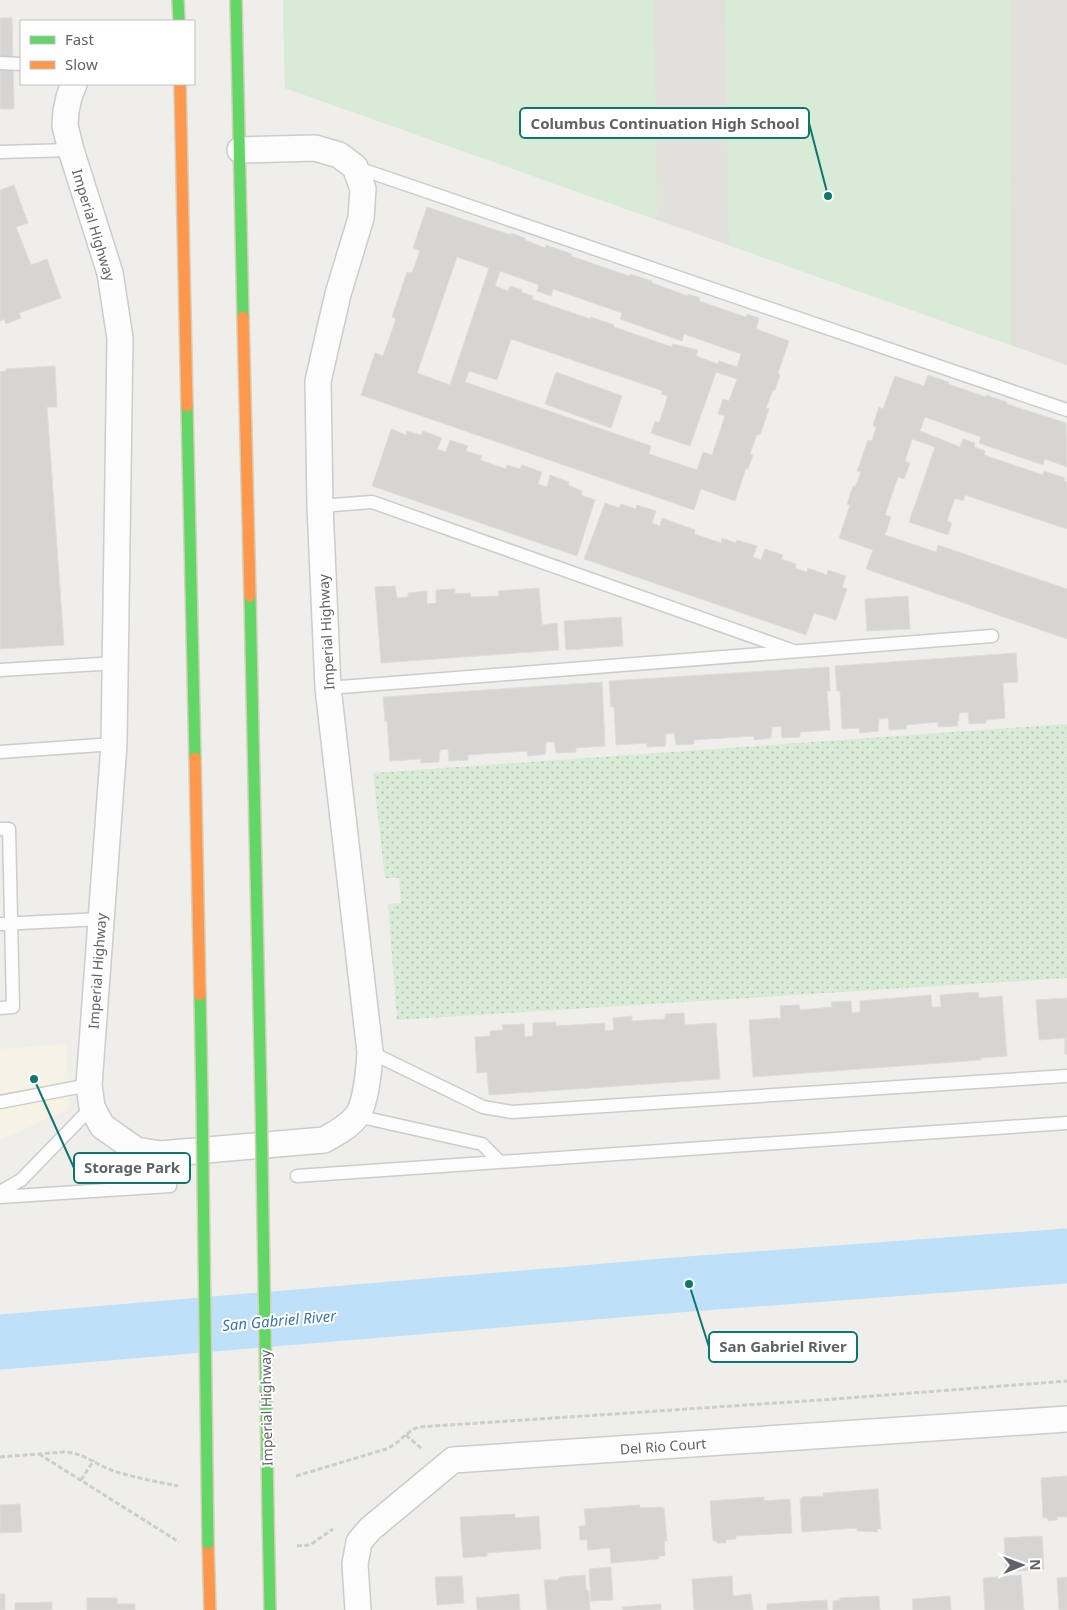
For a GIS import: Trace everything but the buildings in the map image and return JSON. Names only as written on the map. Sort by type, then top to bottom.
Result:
[{"type":"main road","points":[[178,0],[179,20]]},
{"type":"main road","name":"Imperial Highway","points":[[236,0],[270,1610]]},
{"type":"main road","points":[[180,85],[202,1099],[210,1610]]},
{"type":"street","name":"Imperial Highway","points":[[74,85],[68,97],[66,126],[71,150],[110,273],[120,338],[117,663],[114,744],[90,1096]]},
{"type":"street","points":[[240,150],[315,148],[339,155],[355,168]]},
{"type":"street","name":"Imperial Highway","points":[[355,168],[363,189],[361,218],[338,294],[318,381],[320,506],[328,688],[370,1052],[367,1083],[357,1116]]},
{"type":"street","points":[[90,1096],[102,1126],[136,1150],[160,1154],[324,1140],[342,1130],[357,1116]]},
{"type":"street","name":"Del Rio Court","points":[[358,1610],[355,1564],[359,1542],[370,1529],[453,1460],[1067,1419]]},
{"type":"lane","points":[[0,63],[20,64]]},
{"type":"lane","points":[[0,152],[71,150]]},
{"type":"lane","points":[[355,168],[1067,410]]},
{"type":"lane","points":[[320,506],[372,502],[796,652]]},
{"type":"lane","points":[[328,688],[992,636]]},
{"type":"lane","points":[[0,670],[117,663]]},
{"type":"lane","points":[[0,752],[114,744]]},
{"type":"lane","points":[[0,829],[9,829],[6,924],[14,1007],[0,1008]]},
{"type":"lane","points":[[6,924],[102,919]]},
{"type":"lane","points":[[370,1052],[483,1107],[512,1112],[1067,1076]]},
{"type":"lane","points":[[0,1102],[90,1096]]},
{"type":"lane","points":[[0,1192],[21,1180],[90,1096]]},
{"type":"lane","points":[[357,1116],[482,1144],[499,1161]]},
{"type":"lane","points":[[296,1176],[1067,1123]]},
{"type":"lane","points":[[0,1197],[170,1186]]},
{"type":"path","points":[[406,1435],[423,1450]]},
{"type":"path","points":[[39,1454],[209,1561]]},
{"type":"path","points":[[81,1480],[94,1460]]},
{"type":"shaded area","points":[[283,0],[1067,0],[1067,365],[285,88]]},
{"type":"shaded area","points":[[66,1044],[69,1109],[0,1140],[0,1049]]},
{"type":"green space","points":[[283,0],[654,0],[657,220],[285,88]]},
{"type":"green space","points":[[725,0],[1010,0],[1011,345],[729,245]]},
{"type":"green space","points":[[1067,724],[1067,978],[397,1020],[388,904],[401,903],[399,878],[385,878],[373,773]]},
{"type":"waterway","name":"San Gabriel River","points":[[0,1342],[689,1284],[1067,1256]]},
{"type":"traffic: fast","points":[[178,0],[179,20]]},
{"type":"traffic: fast","points":[[236,0],[243,317]]},
{"type":"traffic: fast","points":[[187,406],[195,758]]},
{"type":"traffic: fast","points":[[250,596],[261,1100]]},
{"type":"traffic: fast","points":[[200,995],[202,1099]]},
{"type":"traffic: fast","points":[[202,1099],[208,1543]]},
{"type":"traffic: fast","points":[[261,1100],[268,1511]]},
{"type":"traffic: fast","points":[[268,1511],[270,1610]]},
{"type":"traffic: slow","points":[[180,85],[187,406]]},
{"type":"traffic: slow","points":[[243,317],[250,596]]},
{"type":"traffic: slow","points":[[195,758],[200,995]]},
{"type":"traffic: slow","points":[[208,1543],[210,1610]]},
{"type":"place","name":"Columbus Continuation High School","points":[[828,196]]},
{"type":"place","name":"Storage Park","points":[[34,1079]]},
{"type":"place","name":"San Gabriel River","points":[[689,1284]]}]
